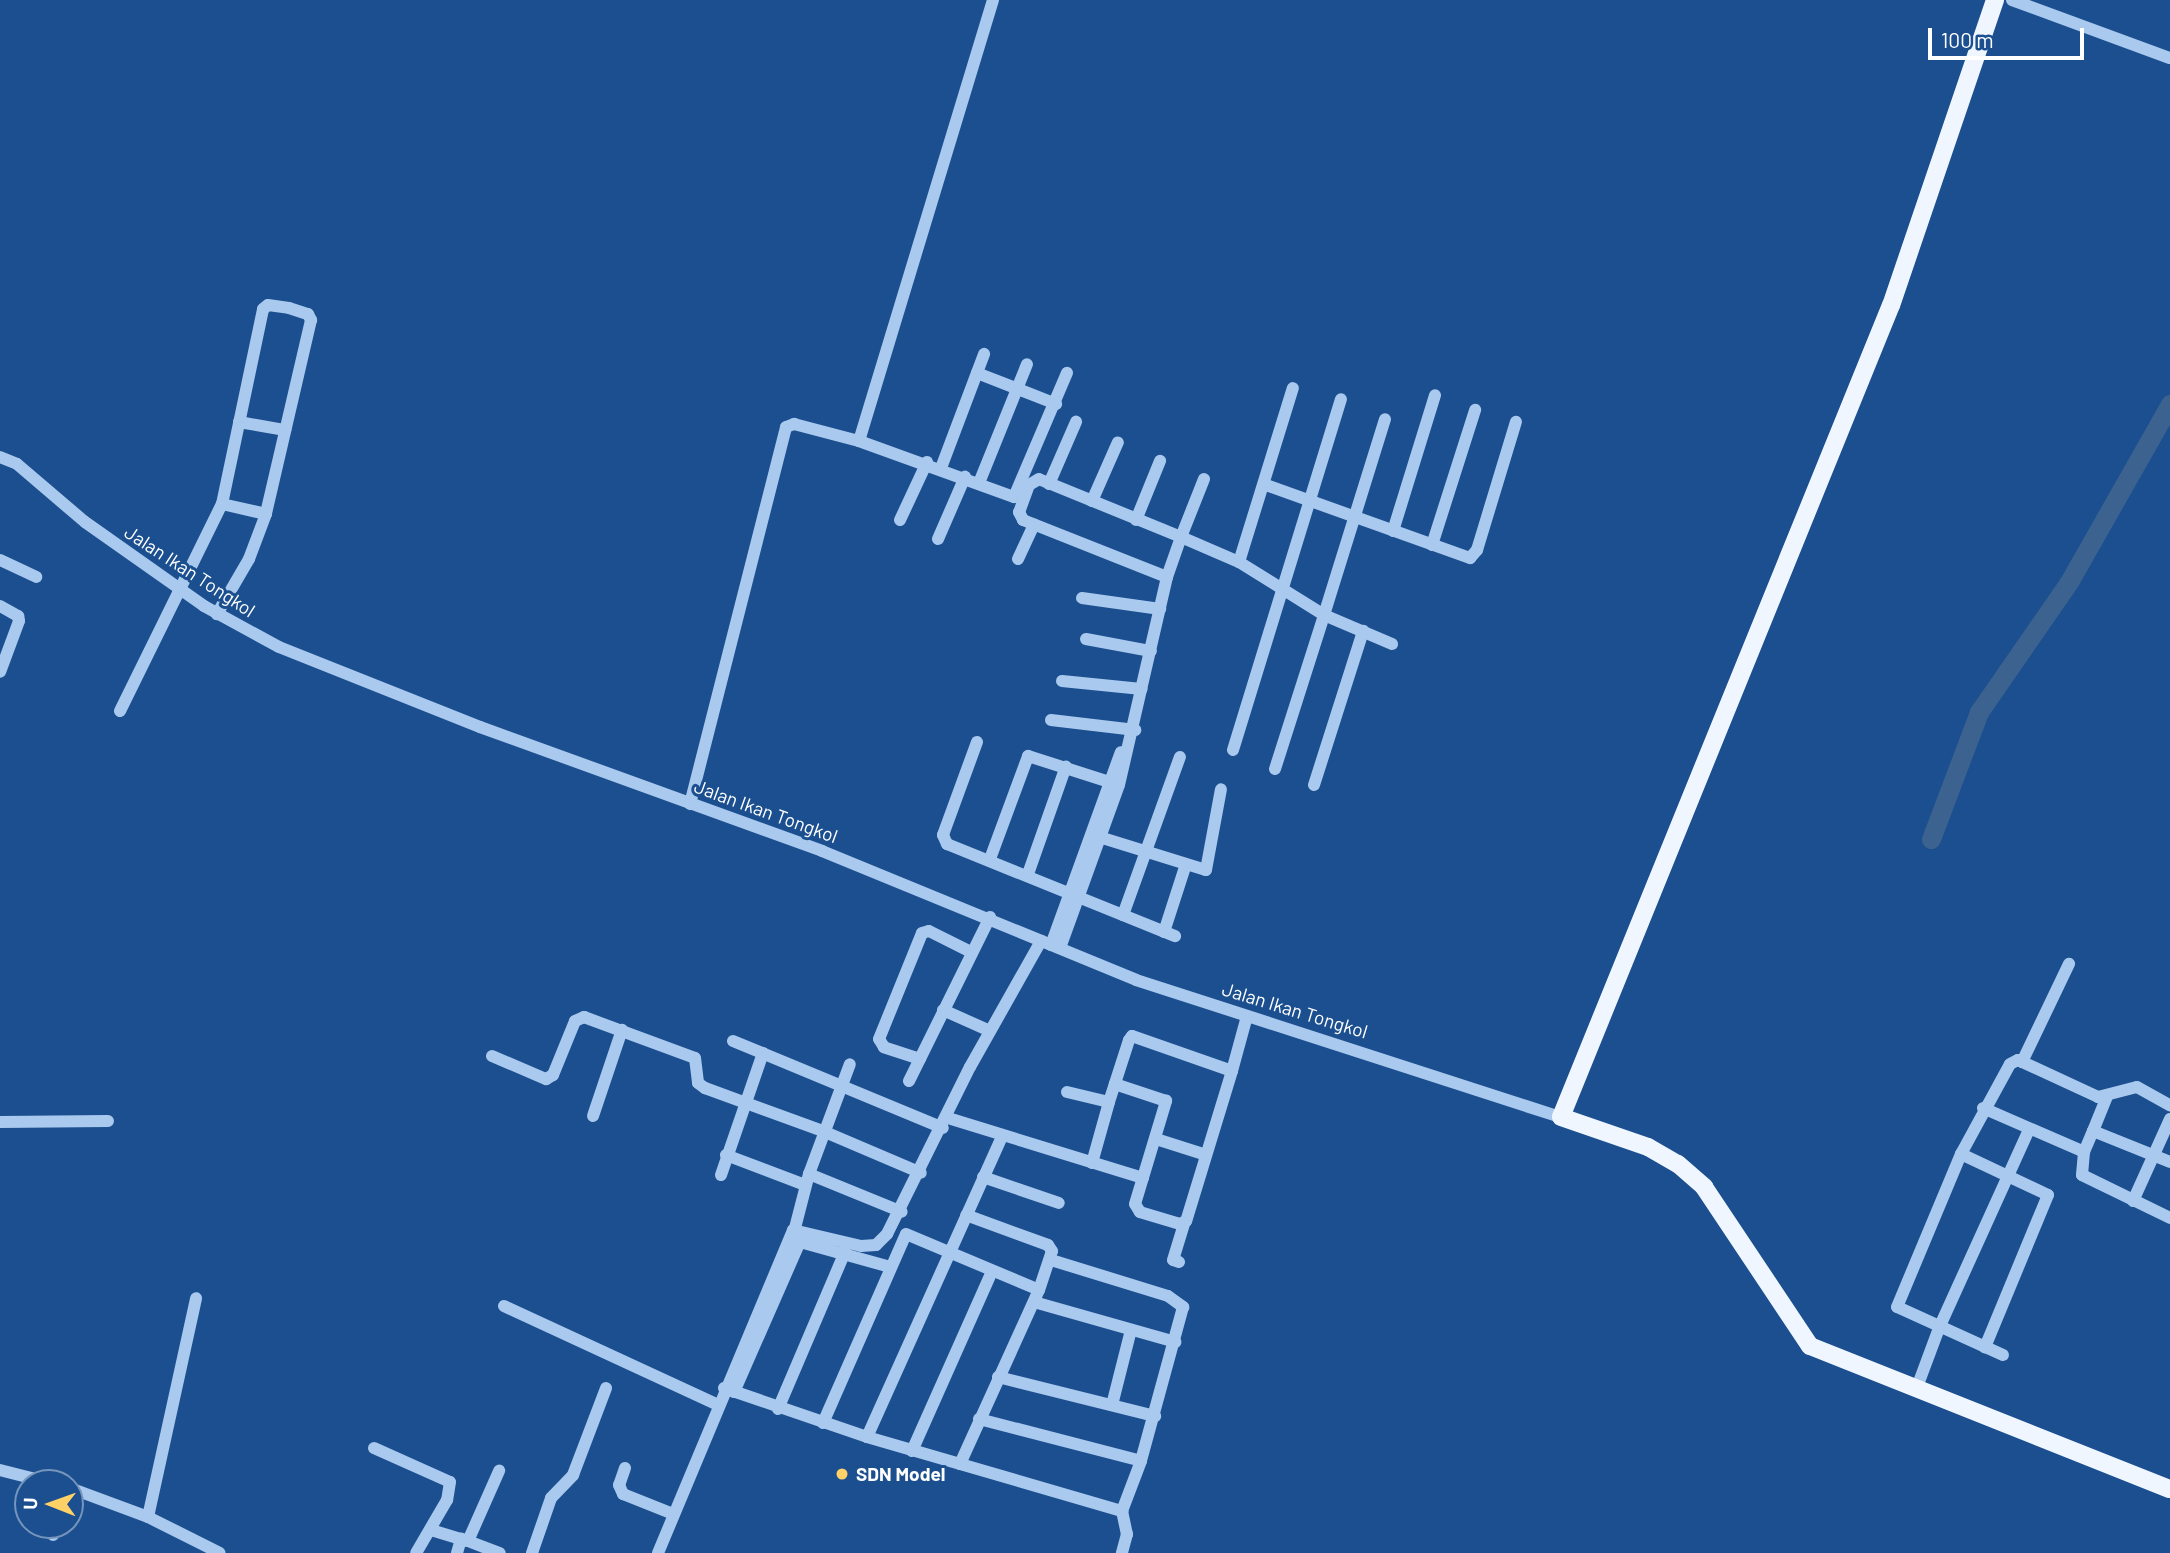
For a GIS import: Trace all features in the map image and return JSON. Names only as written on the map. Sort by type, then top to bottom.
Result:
[{"type":"main road","points":[[1995,0],[1891,305],[1561,1117],[1626,1138],[1678,1164],[1704,1187],[1810,1346],[2170,1489]]},
{"type":"street","points":[[859,441],[993,0]]},
{"type":"street","points":[[2012,0],[2170,58]]},
{"type":"street","points":[[120,711],[178,587],[222,504],[263,309],[274,305],[308,314],[311,320],[266,514],[249,559],[217,614]]},
{"type":"street","points":[[941,468],[984,354]]},
{"type":"street","points":[[979,483],[1027,363]]},
{"type":"street","points":[[977,373],[1056,404]]},
{"type":"street","points":[[690,804],[786,427],[794,424],[859,441],[927,462],[1017,496],[1067,373]]},
{"type":"street","points":[[1239,562],[1266,485],[1293,388]]},
{"type":"street","points":[[1393,531],[1435,396]]},
{"type":"street","points":[[1233,751],[1341,399]]},
{"type":"street","points":[[1433,545],[1475,410]]},
{"type":"street","points":[[1275,769],[1385,419]]},
{"type":"street","points":[[239,422],[285,429]]},
{"type":"street","points":[[1049,484],[1076,422]]},
{"type":"street","points":[[1266,485],[1470,558],[1475,555],[1516,422]]},
{"type":"street","points":[[1092,501],[1118,442]]},
{"type":"street","name":"Jalan Ikan Tongkol","points":[[0,457],[17,464],[85,522],[178,587],[217,614],[261,639],[378,688],[989,917],[1136,980],[1561,1117]]},
{"type":"street","points":[[1136,520],[1160,461]]},
{"type":"street","points":[[901,520],[927,462]]},
{"type":"street","points":[[938,539],[965,477]]},
{"type":"street","points":[[1167,577],[1020,516],[1022,501],[1033,480],[1092,501],[1239,562],[1280,592],[1324,615],[1392,644]]},
{"type":"street","points":[[794,1228],[869,1247],[881,1241],[902,1212],[990,1031],[1051,945],[1077,896],[1134,727],[1167,577],[1204,480]]},
{"type":"street","points":[[222,504],[266,514]]},
{"type":"street","points":[[1018,559],[1034,524]]},
{"type":"street","points":[[0,561],[36,577]]},
{"type":"street","points":[[1082,598],[1160,608]]},
{"type":"street","points":[[0,606],[18,616],[19,621],[4,653],[0,672]]},
{"type":"street","points":[[1314,785],[1363,631]]},
{"type":"street","points":[[1086,639],[1151,651]]},
{"type":"street","points":[[1062,681],[1142,689]]},
{"type":"street","points":[[1051,720],[1134,727]]},
{"type":"street","points":[[976,742],[944,840],[1169,934],[1185,867]]},
{"type":"street","points":[[990,859],[1025,758],[1037,756],[1115,783]]},
{"type":"street","points":[[1123,915],[1180,757]]},
{"type":"street","points":[[1028,874],[1066,766]]},
{"type":"street","points":[[1097,836],[1185,867],[1208,868],[1221,789]]},
{"type":"street","points":[[909,1081],[970,951],[989,917]]},
{"type":"street","points":[[920,1059],[884,1047],[879,1039],[922,933],[929,932],[970,951]]},
{"type":"street","points":[[2022,1062],[2069,964]]},
{"type":"street","points":[[943,1010],[990,1031]]},
{"type":"street","points":[[1179,1262],[1173,1261],[1247,1016]]},
{"type":"street","points":[[492,1056],[529,1075],[546,1079],[553,1075],[578,1018],[622,1030],[695,1058],[698,1083],[825,1132],[921,1174]]},
{"type":"street","points":[[593,1116],[622,1030]]},
{"type":"street","points":[[1092,1163],[1129,1040],[1135,1036],[1232,1071]]},
{"type":"street","points":[[733,1041],[842,1087],[945,1123],[1143,1178]]},
{"type":"street","points":[[721,1175],[762,1053]]},
{"type":"street","points":[[2003,1354],[1939,1328],[1897,1307],[1961,1154],[1983,1108],[2010,1064],[2022,1062],[2098,1097],[2107,1097],[2137,1087],[2170,1105]]},
{"type":"street","points":[[729,1390],[794,1228],[807,1180],[850,1064]]},
{"type":"street","points":[[1115,1084],[1165,1098],[1136,1209],[1184,1223]]},
{"type":"street","points":[[1068,1092],[1109,1102]]},
{"type":"street","points":[[2107,1097],[2084,1152],[2081,1175],[2170,1218]]},
{"type":"street","points":[[1983,1108],[2084,1152]]},
{"type":"street","points":[[2133,1201],[2170,1119]]},
{"type":"street","points":[[0,1122],[108,1121]]},
{"type":"street","points":[[1916,1390],[1939,1328],[2029,1130]]},
{"type":"street","points":[[2093,1131],[2170,1162]]},
{"type":"street","points":[[867,1437],[1002,1138]]},
{"type":"street","points":[[1156,1139],[1206,1155]]},
{"type":"street","points":[[1961,1154],[2047,1191],[2048,1200],[1985,1347]]},
{"type":"street","points":[[726,1155],[902,1212]]},
{"type":"street","points":[[983,1177],[1059,1203]]},
{"type":"street","points":[[960,1464],[1051,1260],[1048,1245],[965,1215]]},
{"type":"street","points":[[823,1423],[906,1234],[992,1271],[1037,1296],[1131,1330],[1175,1342]]},
{"type":"street","points":[[658,1553],[718,1405],[729,1390],[800,1242],[845,1252],[890,1267]]},
{"type":"street","points":[[778,1409],[845,1252]]},
{"type":"street","points":[[1051,1260],[1180,1301],[1183,1309],[1142,1461],[1122,1510],[1127,1534],[1122,1553]]},
{"type":"street","points":[[912,1451],[992,1271]]},
{"type":"street","points":[[148,1517],[196,1298]]},
{"type":"street","points":[[504,1306],[718,1405]]},
{"type":"street","points":[[1112,1405],[1131,1330]]},
{"type":"street","points":[[998,1377],[1155,1416]]},
{"type":"street","points":[[532,1553],[554,1491],[573,1475],[606,1388]]},
{"type":"street","points":[[729,1390],[778,1409],[912,1451],[1122,1510]]},
{"type":"street","points":[[979,1419],[1142,1461]]},
{"type":"street","points":[[374,1448],[450,1482],[447,1500],[415,1553]]},
{"type":"street","points":[[625,1468],[619,1485],[623,1494],[673,1514]]},
{"type":"street","points":[[457,1553],[499,1471]]},
{"type":"street","points":[[84,1494],[148,1517],[220,1553]]},
{"type":"street","points":[[431,1530],[500,1553]]},
{"type":"waterway","points":[[1931,839],[1979,712],[2069,582],[2170,404]]},
{"type":"place","name":"SDN Model","points":[[842,1474]]}]
